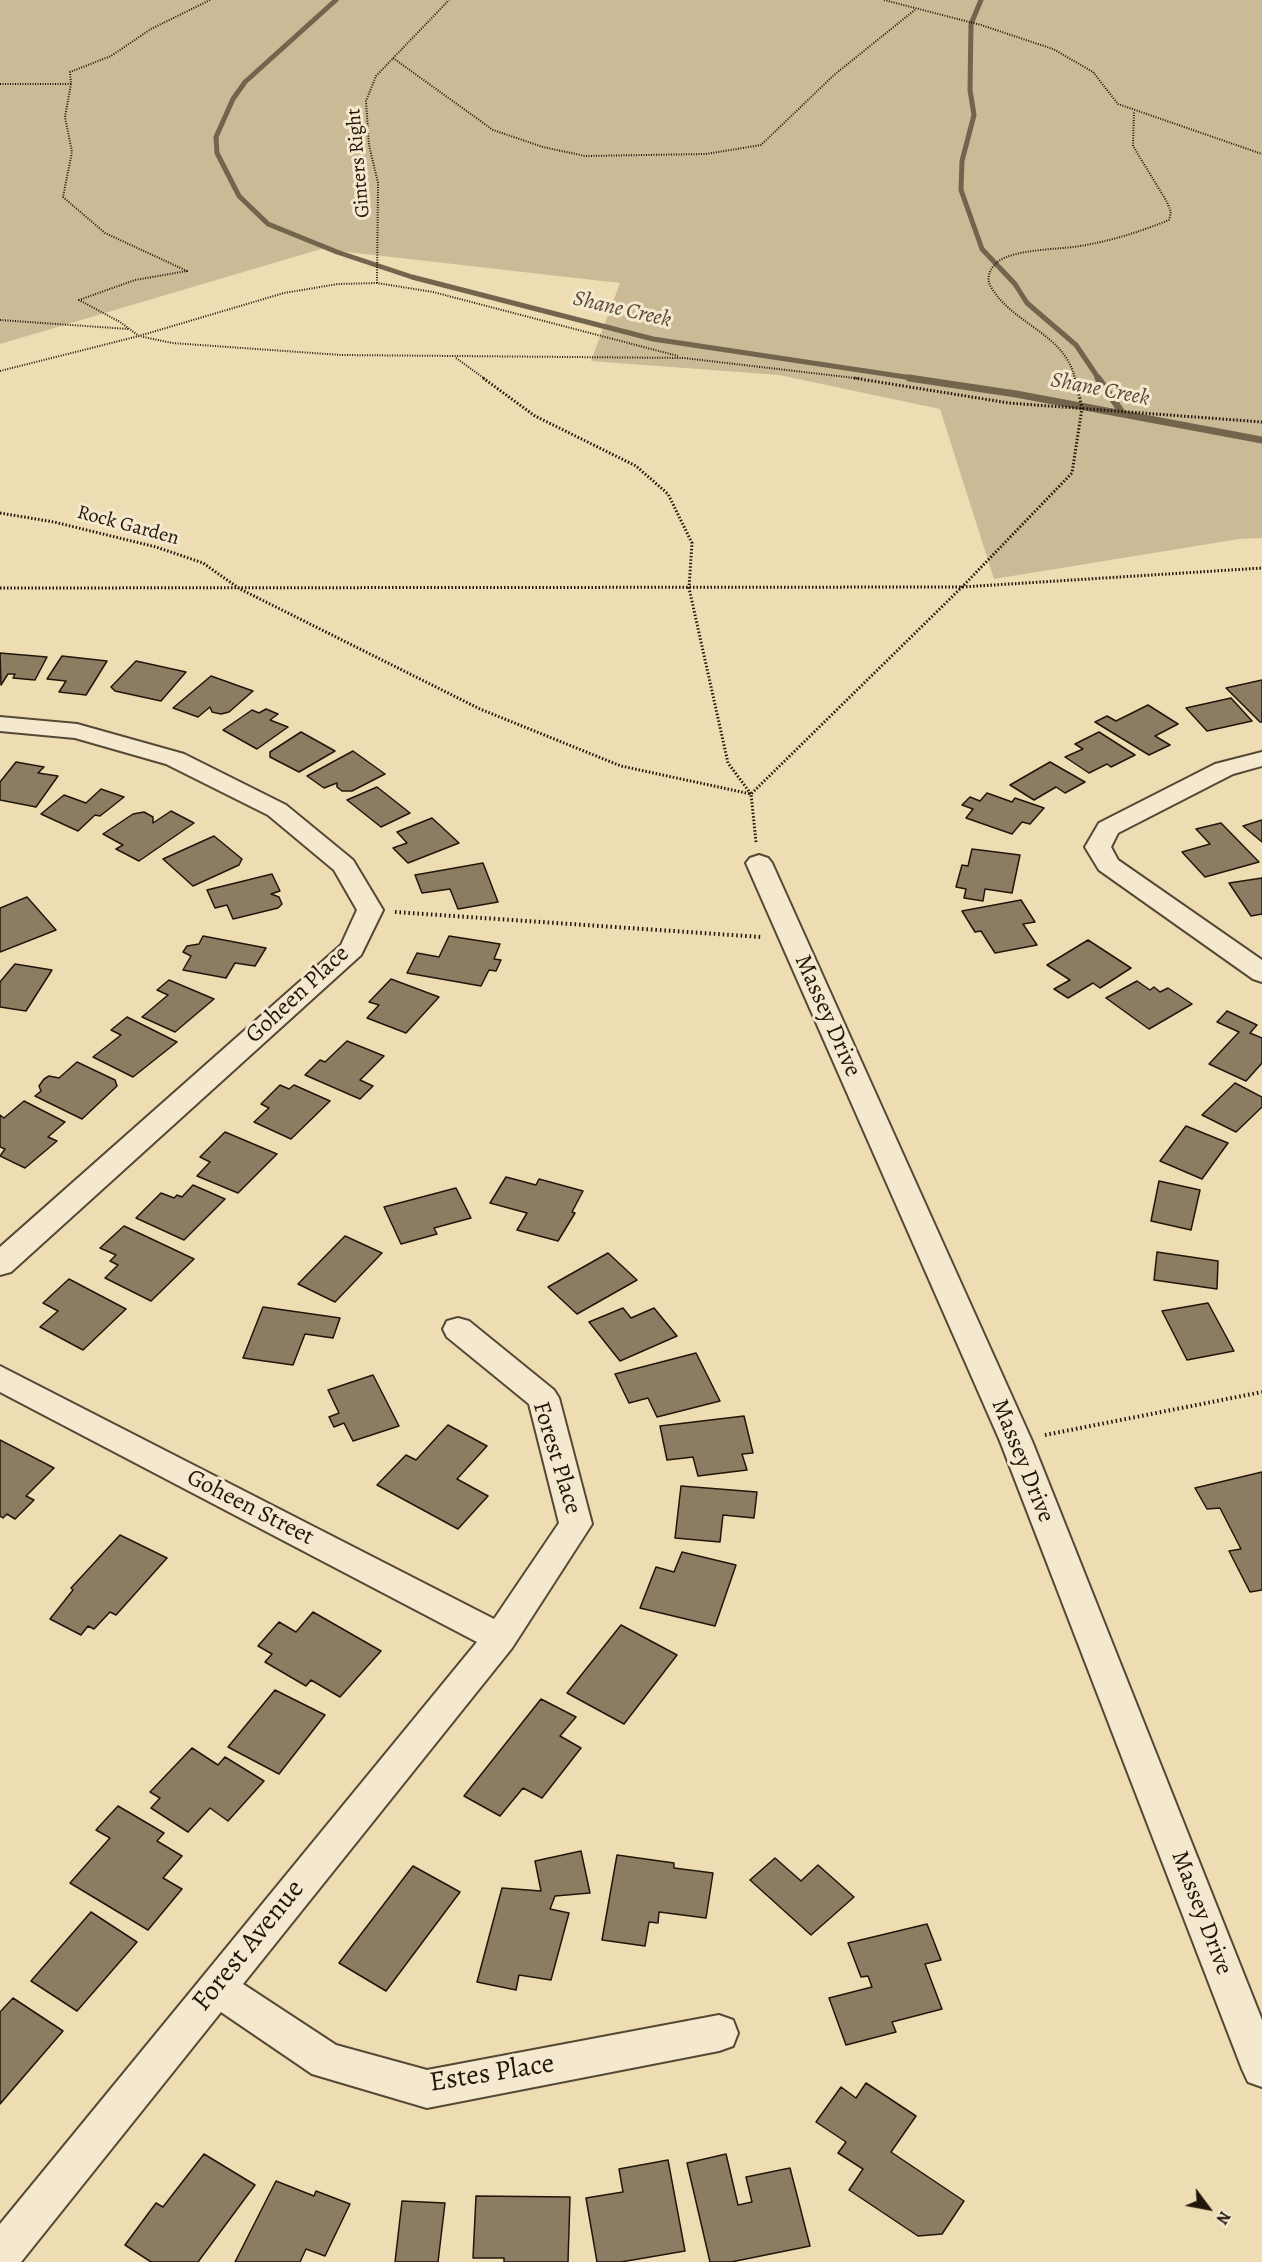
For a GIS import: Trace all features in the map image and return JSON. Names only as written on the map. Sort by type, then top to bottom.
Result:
[{"type":"street","points":[[0,724],[77,731],[175,759],[277,810],[344,865],[370,910]]},
{"type":"street","points":[[1262,759],[1224,769],[1108,828],[1098,847],[1108,865],[1262,973]]},
{"type":"street","name":"Massey Drive","points":[[759,864],[1016,1441],[1262,2068]]},
{"type":"street","name":"Goheen Place","points":[[0,1264],[352,949],[370,910]]},
{"type":"street","name":"Forest Place","points":[[458,1329],[543,1398],[576,1524],[500,1638]]},
{"type":"street","name":"Goheen Street","points":[[0,1378],[500,1638]]},
{"type":"street","name":"Forest Avenue","points":[[0,2256],[215,1987],[500,1638]]},
{"type":"street","name":"Estes Place","points":[[215,1987],[326,2061],[427,2089],[719,2033]]},
{"type":"path","points":[[210,0],[151,29],[111,56],[70,72],[71,84],[64,117],[72,152],[63,197],[74,210],[114,242],[187,271],[135,280],[79,300],[139,336],[172,343],[341,356],[684,358],[837,375],[1009,403],[1262,422]]},
{"type":"path","name":"Ginters Right","points":[[377,283],[378,183],[369,145],[366,100],[376,76],[449,0]]},
{"type":"path","points":[[884,0],[981,24],[1053,49],[1093,72],[1118,104],[1134,112],[1262,154]]},
{"type":"path","points":[[393,58],[493,130],[543,147],[585,156],[706,154],[761,145],[834,75],[916,9]]},
{"type":"path","points":[[0,84],[71,84]]},
{"type":"path","points":[[751,794],[962,588],[1072,473],[1082,410],[1072,364],[1055,342],[998,299],[988,282],[990,270],[1002,259],[1086,245],[1147,229],[1169,220],[1171,212],[1167,202],[1133,146],[1134,112]]},
{"type":"path","points":[[0,371],[139,336],[284,293],[338,284],[377,283],[433,292],[684,358]]},
{"type":"path","points":[[0,320],[130,330]]},
{"type":"path","points":[[455,358],[535,416],[636,466],[668,494],[692,543],[689,588],[728,763],[751,794],[759,864]]},
{"type":"path","name":"Rock Garden","points":[[0,513],[54,522],[156,547],[203,562],[240,589],[480,709],[621,766],[751,794]]},
{"type":"path","points":[[0,588],[962,588],[1262,568]]},
{"type":"path","points":[[370,910],[792,939]]},
{"type":"path","points":[[1016,1441],[1262,1392]]},
{"type":"shaded area","points":[[0,0],[1262,0],[1262,538],[1239,539],[994,579],[940,409],[779,375],[591,361],[620,283],[321,249],[0,344]]},
{"type":"building","points":[[0,653],[47,657],[35,680],[13,678],[15,674],[8,674],[1,685]]},
{"type":"building","points":[[62,656],[107,661],[86,695],[59,692],[66,681],[47,679]]},
{"type":"building","points":[[136,661],[186,672],[161,701],[115,691],[111,687]]},
{"type":"building","points":[[211,676],[253,691],[229,712],[221,714],[212,712],[210,707],[198,717],[173,708]]},
{"type":"building","points":[[1262,680],[1262,722],[1260,722],[1226,688]]},
{"type":"building","points":[[1231,698],[1252,721],[1207,731],[1186,708]]},
{"type":"building","points":[[1148,705],[1178,724],[1155,736],[1170,745],[1149,755],[1095,722],[1107,716],[1116,721]]},
{"type":"building","points":[[266,709],[278,714],[270,720],[288,727],[257,749],[223,730],[252,710],[259,713]]},
{"type":"building","points":[[301,732],[335,751],[299,772],[270,757],[270,752]]},
{"type":"building","points":[[1099,732],[1135,755],[1111,767],[1107,764],[1089,773],[1065,757],[1083,749],[1075,744]]},
{"type":"building","points":[[353,751],[385,774],[352,791],[342,791],[337,787],[337,783],[324,788],[307,776]]},
{"type":"building","points":[[16,762],[44,767],[38,773],[58,776],[36,807],[0,800],[0,782]]},
{"type":"building","points":[[1050,762],[1085,782],[1065,793],[1056,787],[1034,800],[1010,785]]},
{"type":"building","points":[[377,787],[410,813],[381,827],[347,800]]},
{"type":"building","points":[[101,789],[124,797],[100,816],[95,815],[78,831],[41,814],[64,795],[86,803]]},
{"type":"building","points":[[987,793],[1012,802],[1015,798],[1044,808],[1030,824],[1022,822],[1012,834],[966,818],[973,809],[962,805],[970,797],[980,801]]},
{"type":"building","points":[[171,811],[194,823],[139,861],[116,849],[123,845],[103,834],[133,814],[144,812],[153,817],[153,823]]},
{"type":"building","points":[[432,818],[459,843],[408,863],[393,848],[407,843],[397,832]]},
{"type":"building","points":[[1262,820],[1262,842],[1243,826]]},
{"type":"building","points":[[1221,823],[1259,862],[1205,877],[1182,852],[1210,844],[1196,829]]},
{"type":"building","points":[[214,836],[242,859],[239,865],[193,886],[163,859]]},
{"type":"building","points":[[972,849],[1020,855],[1012,893],[985,889],[983,901],[964,898],[966,889],[956,887],[962,865],[968,866]]},
{"type":"building","points":[[483,863],[498,902],[458,909],[450,889],[422,893],[415,875]]},
{"type":"building","points":[[272,874],[280,891],[271,894],[279,897],[282,904],[278,908],[233,919],[227,905],[215,908],[207,890]]},
{"type":"building","points":[[1262,878],[1262,914],[1251,916],[1229,883]]},
{"type":"building","points":[[27,897],[56,930],[0,952],[0,908]]},
{"type":"building","points":[[1021,900],[1035,922],[1023,924],[1037,945],[995,953],[981,931],[975,932],[962,911]]},
{"type":"building","points":[[203,936],[266,948],[255,966],[235,963],[226,978],[183,970],[191,956],[183,952],[187,946],[199,944]]},
{"type":"building","points":[[449,936],[500,944],[494,959],[501,960],[496,971],[489,970],[481,986],[407,973],[417,953],[439,957]]},
{"type":"building","points":[[1088,940],[1131,968],[1100,988],[1093,983],[1068,998],[1054,989],[1070,980],[1047,965]]},
{"type":"building","points":[[15,964],[52,970],[26,1011],[0,1007],[0,982]]},
{"type":"building","points":[[391,979],[439,997],[406,1033],[367,1018],[379,1005],[369,1002]]},
{"type":"building","points":[[169,980],[214,999],[175,1032],[142,1017],[168,995],[157,990]]},
{"type":"building","points":[[1137,981],[1150,990],[1154,987],[1160,992],[1168,988],[1192,1004],[1149,1029],[1106,998]]},
{"type":"building","points":[[1227,1011],[1257,1025],[1250,1033],[1262,1038],[1262,1063],[1246,1081],[1209,1064],[1239,1032],[1217,1022]]},
{"type":"building","points":[[127,1017],[177,1042],[133,1077],[93,1057],[121,1035],[111,1030]]},
{"type":"building","points":[[347,1041],[384,1056],[360,1080],[373,1086],[360,1099],[305,1075],[320,1060],[325,1062]]},
{"type":"building","points":[[77,1062],[115,1080],[117,1086],[82,1119],[35,1096],[41,1091],[39,1086],[44,1079],[49,1076],[59,1078]]},
{"type":"building","points":[[1235,1083],[1262,1097],[1262,1107],[1236,1132],[1202,1115]]},
{"type":"building","points":[[280,1085],[289,1089],[294,1085],[330,1101],[291,1139],[254,1122],[269,1108],[261,1104]]},
{"type":"building","points":[[24,1101],[65,1122],[48,1137],[57,1141],[25,1168],[0,1156],[5,1149],[0,1147],[0,1115],[4,1118]]},
{"type":"building","points":[[1186,1126],[1228,1143],[1202,1179],[1160,1161]]},
{"type":"building","points":[[225,1132],[277,1154],[238,1193],[197,1176],[210,1162],[200,1157]]},
{"type":"building","points":[[506,1177],[536,1185],[539,1179],[583,1191],[572,1212],[575,1213],[558,1241],[517,1230],[527,1213],[490,1203]]},
{"type":"building","points":[[1159,1181],[1200,1190],[1191,1230],[1151,1221]]},
{"type":"building","points":[[193,1185],[225,1199],[184,1240],[136,1218],[161,1193],[174,1198],[177,1195],[182,1197]]},
{"type":"building","points":[[456,1188],[471,1218],[434,1228],[437,1234],[401,1244],[384,1207]]},
{"type":"building","points":[[124,1226],[194,1259],[151,1301],[105,1278],[118,1265],[110,1261],[116,1255],[100,1248]]},
{"type":"building","points":[[345,1236],[382,1253],[335,1302],[298,1284]]},
{"type":"building","points":[[1157,1252],[1218,1261],[1217,1289],[1154,1280]]},
{"type":"building","points":[[608,1253],[637,1280],[577,1314],[548,1287]]},
{"type":"building","points":[[69,1279],[126,1309],[83,1350],[40,1327],[58,1311],[43,1303]]},
{"type":"building","points":[[1208,1303],[1234,1351],[1187,1360],[1162,1311]]},
{"type":"building","points":[[263,1307],[340,1318],[333,1338],[305,1334],[293,1365],[243,1358]]},
{"type":"building","points":[[623,1308],[631,1318],[654,1308],[677,1336],[620,1361],[589,1322]]},
{"type":"building","points":[[696,1353],[720,1401],[657,1417],[648,1398],[629,1403],[615,1374]]},
{"type":"building","points":[[373,1375],[399,1426],[353,1441],[344,1423],[334,1427],[329,1417],[339,1413],[328,1390]]},
{"type":"building","points":[[744,1416],[753,1453],[742,1454],[747,1470],[698,1476],[693,1457],[667,1460],[660,1426]]},
{"type":"building","points":[[448,1425],[487,1446],[457,1479],[488,1496],[458,1529],[377,1485],[406,1455],[416,1460]]},
{"type":"building","points":[[0,1440],[54,1468],[26,1496],[34,1500],[15,1519],[7,1514],[3,1518],[0,1516]]},
{"type":"building","points":[[1262,1472],[1262,1590],[1250,1592],[1229,1551],[1241,1549],[1220,1508],[1207,1509],[1195,1488]]},
{"type":"building","points":[[681,1486],[757,1492],[754,1518],[723,1515],[720,1542],[675,1538]]},
{"type":"building","points":[[120,1535],[167,1558],[116,1615],[110,1612],[94,1629],[88,1626],[81,1635],[50,1619],[73,1590],[71,1588]]},
{"type":"building","points":[[682,1552],[736,1565],[715,1626],[640,1608],[656,1567],[674,1572]]},
{"type":"building","points":[[313,1612],[381,1651],[340,1697],[311,1680],[306,1686],[265,1662],[272,1654],[258,1646],[279,1622],[296,1632]]},
{"type":"building","points":[[621,1625],[677,1655],[624,1724],[567,1693]]},
{"type":"building","points":[[275,1690],[325,1715],[279,1774],[228,1747]]},
{"type":"building","points":[[541,1699],[576,1717],[560,1736],[581,1748],[542,1798],[523,1788],[500,1816],[464,1796]]},
{"type":"building","points":[[192,1748],[218,1765],[225,1757],[264,1781],[228,1821],[210,1808],[188,1832],[151,1808],[160,1798],[150,1792]]},
{"type":"building","points":[[118,1806],[164,1833],[157,1841],[182,1856],[163,1878],[182,1889],[148,1930],[70,1883],[110,1838],[96,1830]]},
{"type":"building","points":[[581,1851],[590,1893],[555,1896],[550,1909],[569,1913],[551,1980],[519,1975],[516,1990],[477,1982],[502,1888],[541,1891],[535,1861]]},
{"type":"building","points":[[617,1855],[674,1863],[674,1868],[713,1873],[706,1918],[659,1912],[658,1923],[649,1922],[645,1946],[602,1940]]},
{"type":"building","points":[[775,1858],[801,1881],[818,1865],[854,1897],[811,1935],[750,1880]]},
{"type":"building","points":[[413,1866],[460,1892],[386,1991],[339,1963]]},
{"type":"building","points":[[91,1912],[137,1942],[77,2011],[31,1981]]},
{"type":"building","points":[[927,1924],[941,1960],[925,1964],[942,2009],[892,2022],[896,2032],[846,2045],[829,1998],[872,1987],[868,1976],[861,1977],[848,1943]]},
{"type":"building","points":[[13,1998],[63,2031],[0,2104],[0,2012]]},
{"type":"building","points":[[866,2083],[916,2116],[891,2152],[964,2201],[942,2234],[918,2236],[849,2190],[863,2169],[838,2153],[846,2142],[816,2122],[841,2087],[856,2098]]},
{"type":"building","points":[[204,2154],[255,2185],[198,2262],[151,2262],[125,2245],[156,2203],[163,2207]]},
{"type":"building","points":[[726,2154],[738,2205],[752,2202],[746,2177],[790,2168],[810,2246],[731,2262],[710,2262],[687,2163]]},
{"type":"building","points":[[668,2160],[685,2251],[621,2262],[597,2262],[586,2198],[623,2192],[619,2169]]},
{"type":"building","points":[[276,2181],[314,2196],[316,2191],[350,2204],[325,2256],[306,2249],[300,2262],[235,2262]]},
{"type":"building","points":[[476,2196],[570,2197],[568,2262],[504,2262],[504,2258],[473,2258]]},
{"type":"building","points":[[402,2201],[445,2203],[438,2262],[395,2262]]},
{"type":"waterway","name":"Shane Creek","points":[[336,0],[245,82],[233,99],[216,137],[217,153],[239,196],[268,224],[337,252],[412,277],[653,339],[919,379]]},
{"type":"waterway","points":[[981,0],[971,24],[970,90],[974,115],[962,161],[961,190],[982,249],[1015,284],[1027,303],[1076,345],[1099,379]]},
{"type":"waterway","name":"Shane Creek","points":[[909,378],[1016,394],[1262,440]]},
{"type":"waterway","points":[[1098,378],[1121,411]]}]
